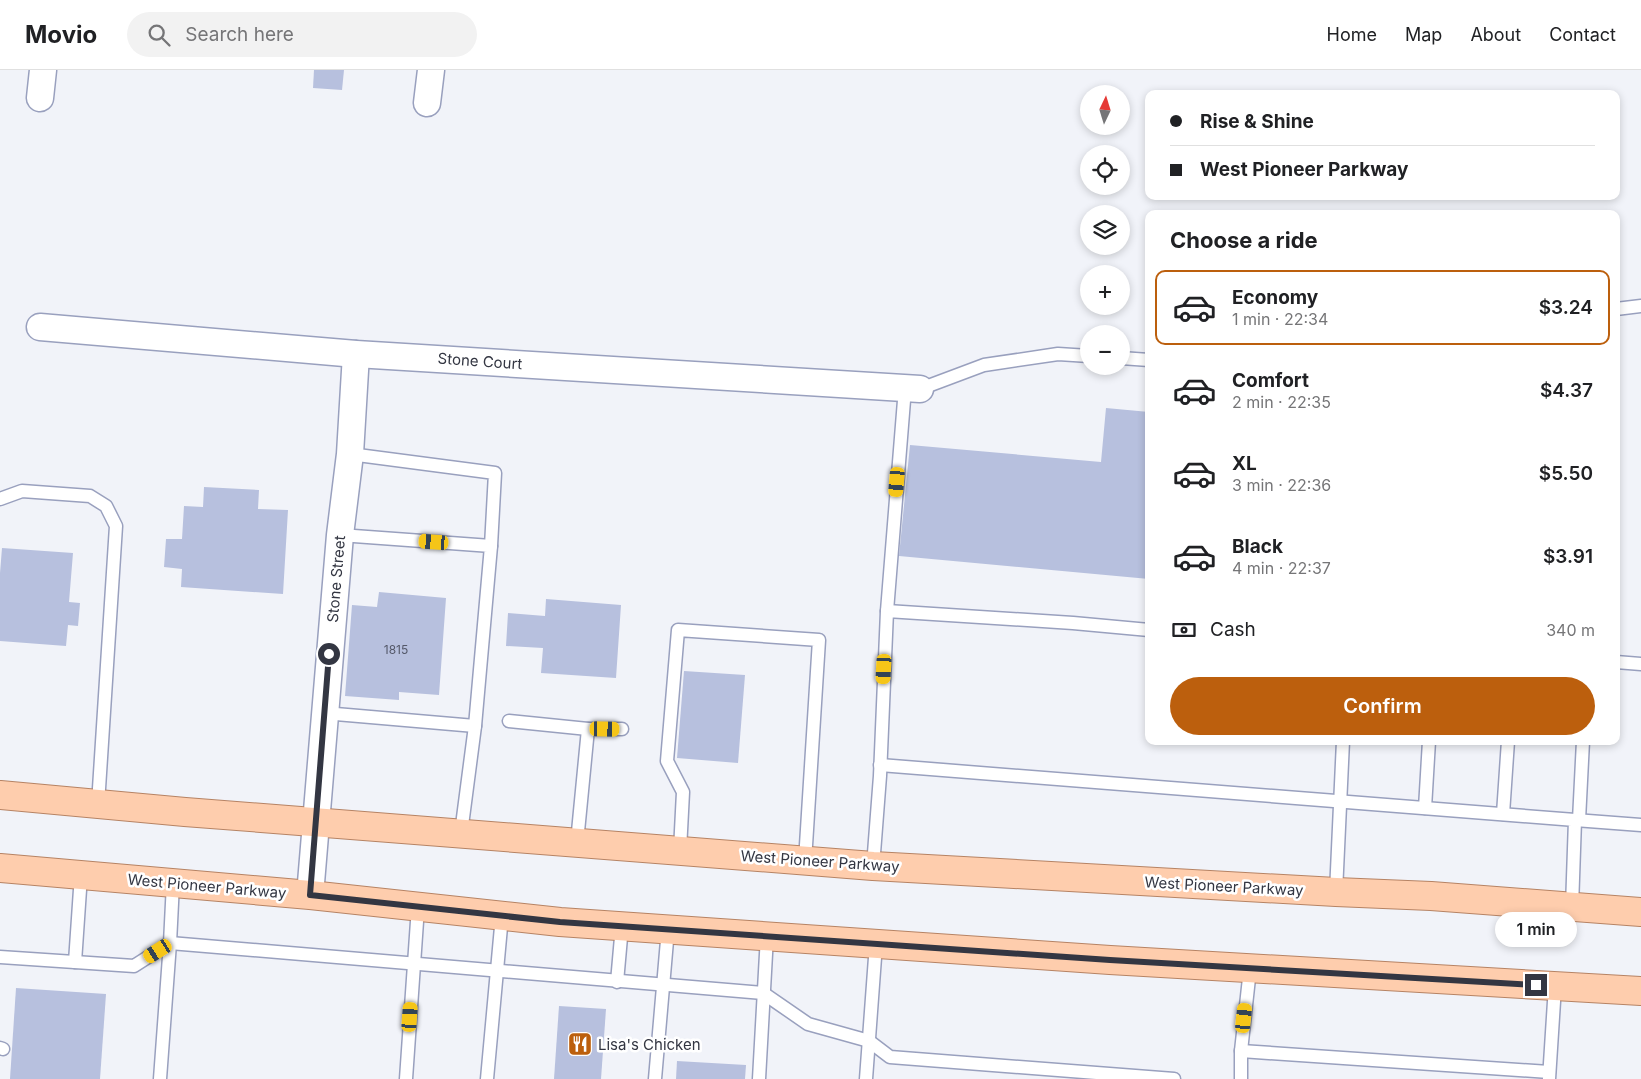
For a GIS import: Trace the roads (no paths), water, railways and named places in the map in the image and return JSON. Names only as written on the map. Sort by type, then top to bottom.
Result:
[{"type":"main road","name":"West Pioneer Parkway","points":[[0,795],[873,866],[1431,896],[1641,912]]},
{"type":"main road","name":"West Pioneer Parkway","points":[[0,868],[310,895],[502,916],[668,930],[1250,969],[1641,991]]},
{"type":"street","points":[[40,98],[43,70]]},
{"type":"street","points":[[427,103],[431,70]]},
{"type":"street","name":"Stone Court","points":[[40,327],[356,354],[913,388]]},
{"type":"street","name":"Stone Street","points":[[310,895],[340,535],[350,454],[356,354]]},
{"type":"lane","points":[[1620,309],[1641,306]]},
{"type":"lane","points":[[873,866],[887,611],[913,388],[984,365],[1058,354],[1080,355]]},
{"type":"lane","points":[[1130,359],[1145,360]]},
{"type":"lane","points":[[350,454],[495,472],[491,546],[475,726],[461,833]]},
{"type":"lane","points":[[0,499],[22,492],[90,496],[106,506],[116,526],[98,804]]},
{"type":"lane","points":[[340,535],[491,546]]},
{"type":"lane","points":[[887,611],[1145,630]]},
{"type":"lane","points":[[680,850],[683,792],[667,761],[678,630],[819,640],[805,861]]},
{"type":"lane","points":[[1620,662],[1641,664]]},
{"type":"lane","points":[[324,713],[475,726]]},
{"type":"lane","points":[[509,721],[588,729],[622,729]]},
{"type":"lane","points":[[577,842],[588,729]]},
{"type":"lane","points":[[1336,892],[1344,745]]},
{"type":"lane","points":[[1426,808],[1429,745]]},
{"type":"lane","points":[[1503,814],[1508,745]]},
{"type":"lane","points":[[1572,906],[1583,745]]},
{"type":"lane","points":[[880,765],[1641,826]]},
{"type":"lane","points":[[75,962],[81,875]]},
{"type":"lane","points":[[160,1079],[173,883]]},
{"type":"lane","points":[[406,1079],[418,907]]},
{"type":"lane","points":[[486,1079],[502,916]]},
{"type":"lane","points":[[617,982],[622,926]]},
{"type":"lane","points":[[654,1079],[668,930]]},
{"type":"lane","points":[[759,1079],[767,936]]},
{"type":"lane","points":[[0,957],[134,966],[170,943],[763,993],[808,1024],[869,1041],[890,1057],[1174,1079]]},
{"type":"lane","points":[[866,1079],[876,944]]},
{"type":"lane","points":[[1241,1079],[1241,1051],[1250,969]]},
{"type":"lane","points":[[1241,1051],[1549,1076],[1555,986]]},
{"type":"place","name":"Lisa's Chicken","points":[[580,1044]]}]
